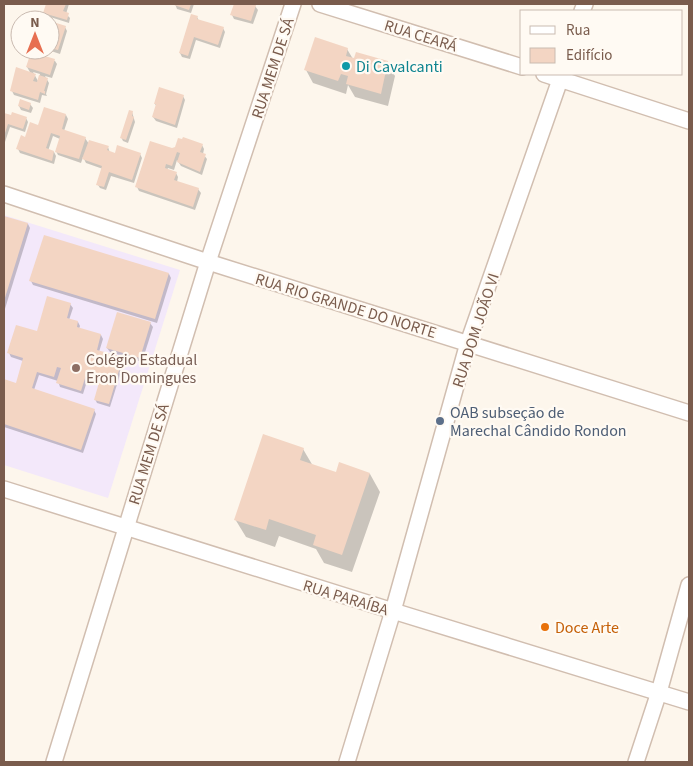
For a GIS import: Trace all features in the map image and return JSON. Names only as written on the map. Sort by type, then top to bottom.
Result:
[{"type":"street","name":"RUA MEM DE SÁ","points":[[54,762],[208,262],[293,4]]},
{"type":"street","name":"RUA CEARÁ","points":[[320,4],[520,66]]},
{"type":"street","points":[[561,76],[604,94],[689,121]]},
{"type":"street","name":"RUA DOM JOÃO VI","points":[[347,762],[393,611],[468,344],[561,76]]},
{"type":"street","name":"RUA RIO GRANDE DO NORTE","points":[[4,194],[208,262],[689,413]]},
{"type":"street","name":"RUA PARAÍBA","points":[[4,489],[689,702]]},
{"type":"street","points":[[636,762],[659,692],[689,585]]},
{"type":"shaded area","name":"Colégio Estadual Eron Domingues","points":[[4,215],[180,270],[108,498],[4,465]]},
{"type":"building","points":[[46,4],[66,4],[63,11],[69,13],[67,20],[60,18],[60,10],[44,10]]},
{"type":"building","points":[[171,4],[191,4],[189,10]]},
{"type":"building","points":[[234,4],[256,5],[251,21],[230,15]]},
{"type":"building","points":[[191,14],[198,16],[197,19],[224,27],[218,45],[194,37],[188,56],[179,53]]},
{"type":"building","points":[[60,24],[66,26],[60,44]]},
{"type":"building","name":"Di Cavalcanti","points":[[315,37],[348,48],[346,56],[354,58],[356,52],[388,61],[381,94],[346,84],[348,76],[341,74],[338,81],[304,70]]},
{"type":"building","points":[[28,60],[55,60],[50,75],[26,67]]},
{"type":"building","points":[[16,67],[36,74],[33,81],[37,82],[39,75],[48,78],[44,91],[45,94],[40,92],[38,100],[10,91]]},
{"type":"building","points":[[159,87],[184,95],[175,125],[152,117]]},
{"type":"building","points":[[20,99],[31,103],[29,110],[18,106]]},
{"type":"building","points":[[44,107],[66,114],[62,129],[86,137],[79,159],[55,152],[60,136],[51,133],[46,148],[54,151],[52,161],[16,149],[21,135],[25,137],[30,122],[38,125]]},
{"type":"building","points":[[129,110],[133,111],[132,116],[134,117],[126,140],[120,138]]},
{"type":"building","points":[[12,112],[27,117],[23,129],[8,124],[4,136],[4,113],[11,115]]},
{"type":"building","points":[[183,137],[203,144],[200,152],[206,154],[200,172],[177,162],[180,153],[177,152],[172,166],[166,164],[165,168],[177,172],[174,180],[199,188],[193,207],[135,187],[150,141],[172,148],[175,147],[178,138],[182,139]]},
{"type":"building","points":[[89,140],[109,146],[107,150],[115,153],[117,145],[141,153],[132,180],[109,172],[104,187],[96,185],[102,166],[82,159]]},
{"type":"building","points":[[4,216],[28,223],[4,301]]},
{"type":"building","points":[[44,235],[169,273],[155,319],[29,281]]},
{"type":"building","name":"Colégio Estadual Eron Domingues","points":[[47,296],[71,303],[67,318],[78,321],[77,327],[101,334],[97,350],[123,357],[109,404],[94,400],[100,379],[86,375],[81,391],[56,383],[61,368],[57,367],[54,377],[37,372],[32,388],[95,409],[81,450],[4,424],[4,379],[16,383],[23,358],[7,353],[16,325],[37,331]]},
{"type":"building","points":[[117,312],[151,322],[140,358],[106,348]]},
{"type":"building","points":[[263,434],[304,448],[300,460],[336,472],[339,462],[370,473],[342,555],[313,545],[316,535],[269,519],[266,530],[234,520]]},
{"type":"place","name":"Di Cavalcanti","points":[[346,66]]},
{"type":"place","name":"Colégio Estadual Eron Domingues","points":[[76,368]]},
{"type":"place","name":"OAB subseção de Marechal Cândido Rondon","points":[[440,421]]},
{"type":"place","name":"Doce Arte","points":[[545,627]]}]
